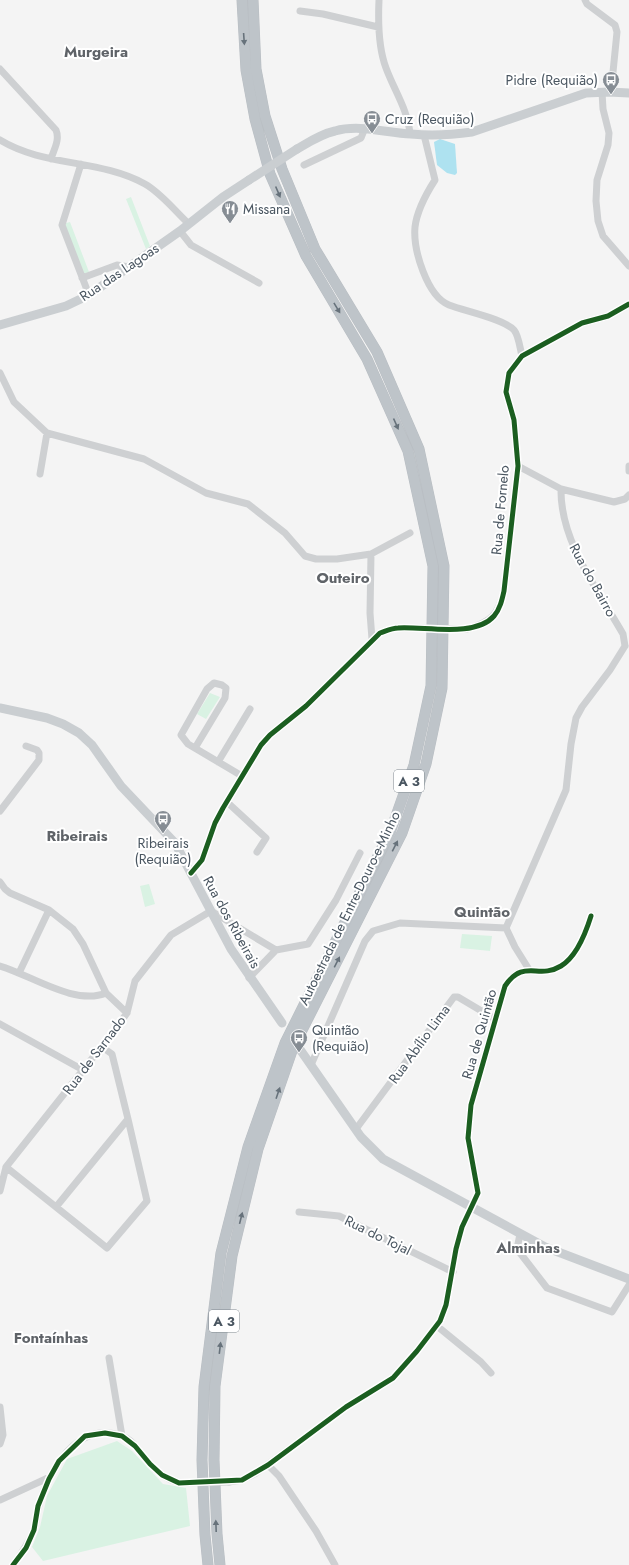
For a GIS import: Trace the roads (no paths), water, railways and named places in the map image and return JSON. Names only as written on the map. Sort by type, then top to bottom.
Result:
[{"type":"highway","name":"Autoestrada de Entre-Douro-e-Minho","points":[[208,1565],[205,1535],[202,1460],[204,1387],[221,1253],[248,1147],[285,1043],[391,830],[414,765],[432,678],[434,566],[408,451],[367,359],[306,256],[270,174],[255,119],[246,70],[242,0]]},
{"type":"highway","name":"Autoestrada de Entre-Douro-e-Minho","points":[[220,1565],[217,1534],[214,1460],[215,1386],[232,1256],[258,1149],[293,1048],[402,833],[426,764],[442,680],[444,566],[419,449],[377,352],[314,249],[282,168],[265,116],[256,69],[253,0]]},
{"type":"main road","name":"Rua das Lagoas","points":[[0,325],[66,306],[89,295],[180,231],[188,223],[223,197],[297,149],[320,136],[335,131],[365,128],[410,134],[452,135],[472,132],[586,93],[629,93]]},
{"type":"main road","name":"Rua dos Ribeirais","points":[[0,708],[47,718],[70,727],[86,739],[121,786],[172,839],[183,855],[231,949],[249,978],[282,1023]]},
{"type":"main road","points":[[299,1048],[371,1149],[383,1159],[545,1247],[629,1280]]},
{"type":"street","points":[[379,0],[378,27],[385,66],[409,121],[410,134]]},
{"type":"street","points":[[585,0],[587,4],[615,25],[617,32],[607,92],[602,109],[609,133],[608,145],[597,180],[596,201],[598,221],[603,236],[629,266]]},
{"type":"street","points":[[300,11],[322,14],[378,27]]},
{"type":"street","points":[[0,69],[56,130],[58,135],[57,142],[50,159]]},
{"type":"street","points":[[304,165],[361,138],[365,128]]},
{"type":"street","points":[[424,135],[435,180],[423,199],[415,228],[417,248],[422,269],[436,296],[447,304],[498,321],[508,326],[515,331],[522,356],[582,323],[608,316],[629,304]]},
{"type":"street","points":[[0,140],[13,148],[38,157],[81,164],[146,184],[188,223]]},
{"type":"street","points":[[81,164],[62,225],[89,295]]},
{"type":"street","points":[[180,231],[191,245],[259,283]]},
{"type":"street","points":[[82,278],[117,265],[129,267]]},
{"type":"street","name":"Rua de Fornelo","points":[[372,639],[380,633],[396,628],[467,629],[483,624],[494,617],[500,605],[506,579],[518,466],[514,420],[505,385],[509,373],[522,356]]},
{"type":"street","points":[[0,373],[14,402],[47,433],[144,458],[206,493],[248,504],[285,533],[305,556],[316,559],[337,559],[371,554],[410,533]]},
{"type":"street","points":[[40,474],[47,433]]},
{"type":"street","points":[[518,466],[560,489],[614,502],[625,499],[629,495]]},
{"type":"street","points":[[629,466],[629,472]]},
{"type":"street","name":"Rua do Bairro","points":[[560,489],[560,506],[581,562],[624,634],[627,646]]},
{"type":"street","points":[[191,873],[202,860],[215,823],[261,745],[270,735],[306,706],[372,639],[370,614],[371,554]]},
{"type":"street","points":[[530,971],[515,947],[506,928],[566,790],[571,744],[576,718],[582,707],[627,646]]},
{"type":"street","points":[[195,748],[226,698],[226,688],[219,683],[210,685],[182,730],[182,739],[195,748],[242,776]]},
{"type":"street","points":[[218,762],[250,708]]},
{"type":"street","points":[[0,812],[39,760],[39,753],[37,750],[26,746]]},
{"type":"street","points":[[227,802],[266,838],[257,852]]},
{"type":"street","points":[[249,978],[276,950],[308,944],[336,900],[360,853]]},
{"type":"street","points":[[0,882],[4,889],[10,893],[49,910],[68,924],[83,944],[106,993],[126,1013]]},
{"type":"street","points":[[19,972],[49,910]]},
{"type":"street","points":[[211,911],[276,950]]},
{"type":"street","name":"Rua de Sarnado","points":[[0,1191],[6,1167],[102,1047],[126,1013],[135,981],[171,935],[211,911]]},
{"type":"street","name":"Rua de Quintão","points":[[122,1436],[135,1446],[150,1464],[162,1475],[179,1483],[229,1482],[242,1480],[268,1465],[346,1407],[393,1378],[437,1326],[446,1305],[456,1249],[462,1227],[478,1193],[468,1138],[470,1111],[505,986],[517,973],[546,971],[564,964],[576,948],[591,916]]},
{"type":"street","points":[[311,1065],[365,941],[373,931],[400,923],[506,928]]},
{"type":"street","points":[[0,966],[19,972],[75,995],[97,997],[106,993]]},
{"type":"street","name":"Rua Abílio Lima","points":[[356,1129],[454,997],[458,997],[495,1019]]},
{"type":"street","points":[[0,1024],[83,1070]]},
{"type":"street","points":[[6,1167],[108,1248],[147,1201],[112,1054],[102,1047]]},
{"type":"street","points":[[56,1207],[128,1119]]},
{"type":"street","name":"Rua do Tojal","points":[[299,1212],[339,1216],[453,1272]]},
{"type":"street","points":[[520,1234],[517,1249],[547,1288],[612,1312],[629,1285]]},
{"type":"street","points":[[437,1326],[481,1362],[491,1373]]},
{"type":"street","points":[[13,1565],[26,1548],[34,1530],[38,1506],[50,1477],[63,1455],[85,1436],[105,1433],[122,1436],[109,1358]]},
{"type":"street","points":[[0,1407],[3,1435],[0,1444]]},
{"type":"street","points":[[268,1465],[279,1476],[316,1531],[335,1565]]},
{"type":"street","points":[[0,1500],[50,1477]]},
{"type":"water","points":[[440,139],[455,144],[457,173],[455,175],[447,173],[437,165],[434,142]]},
{"type":"place","name":"Pidre (Requião)","points":[[611,95]]},
{"type":"place","name":"Cruz (Requião)","points":[[372,134]]},
{"type":"place","name":"Missana","points":[[230,224]]},
{"type":"place","name":"Ribeirais (Requião)","points":[[163,834]]},
{"type":"place","name":"Quintão (Requião)","points":[[299,1053]]},
{"type":"district","name":"Murgeira","points":[[96,52]]},
{"type":"district","name":"Outeiro","points":[[343,578]]},
{"type":"district","name":"Ribeirais","points":[[77,836]]},
{"type":"district","name":"Quintão","points":[[482,912]]},
{"type":"district","name":"Alminhas","points":[[528,1248]]},
{"type":"district","name":"Fontaínhas","points":[[51,1338]]}]
